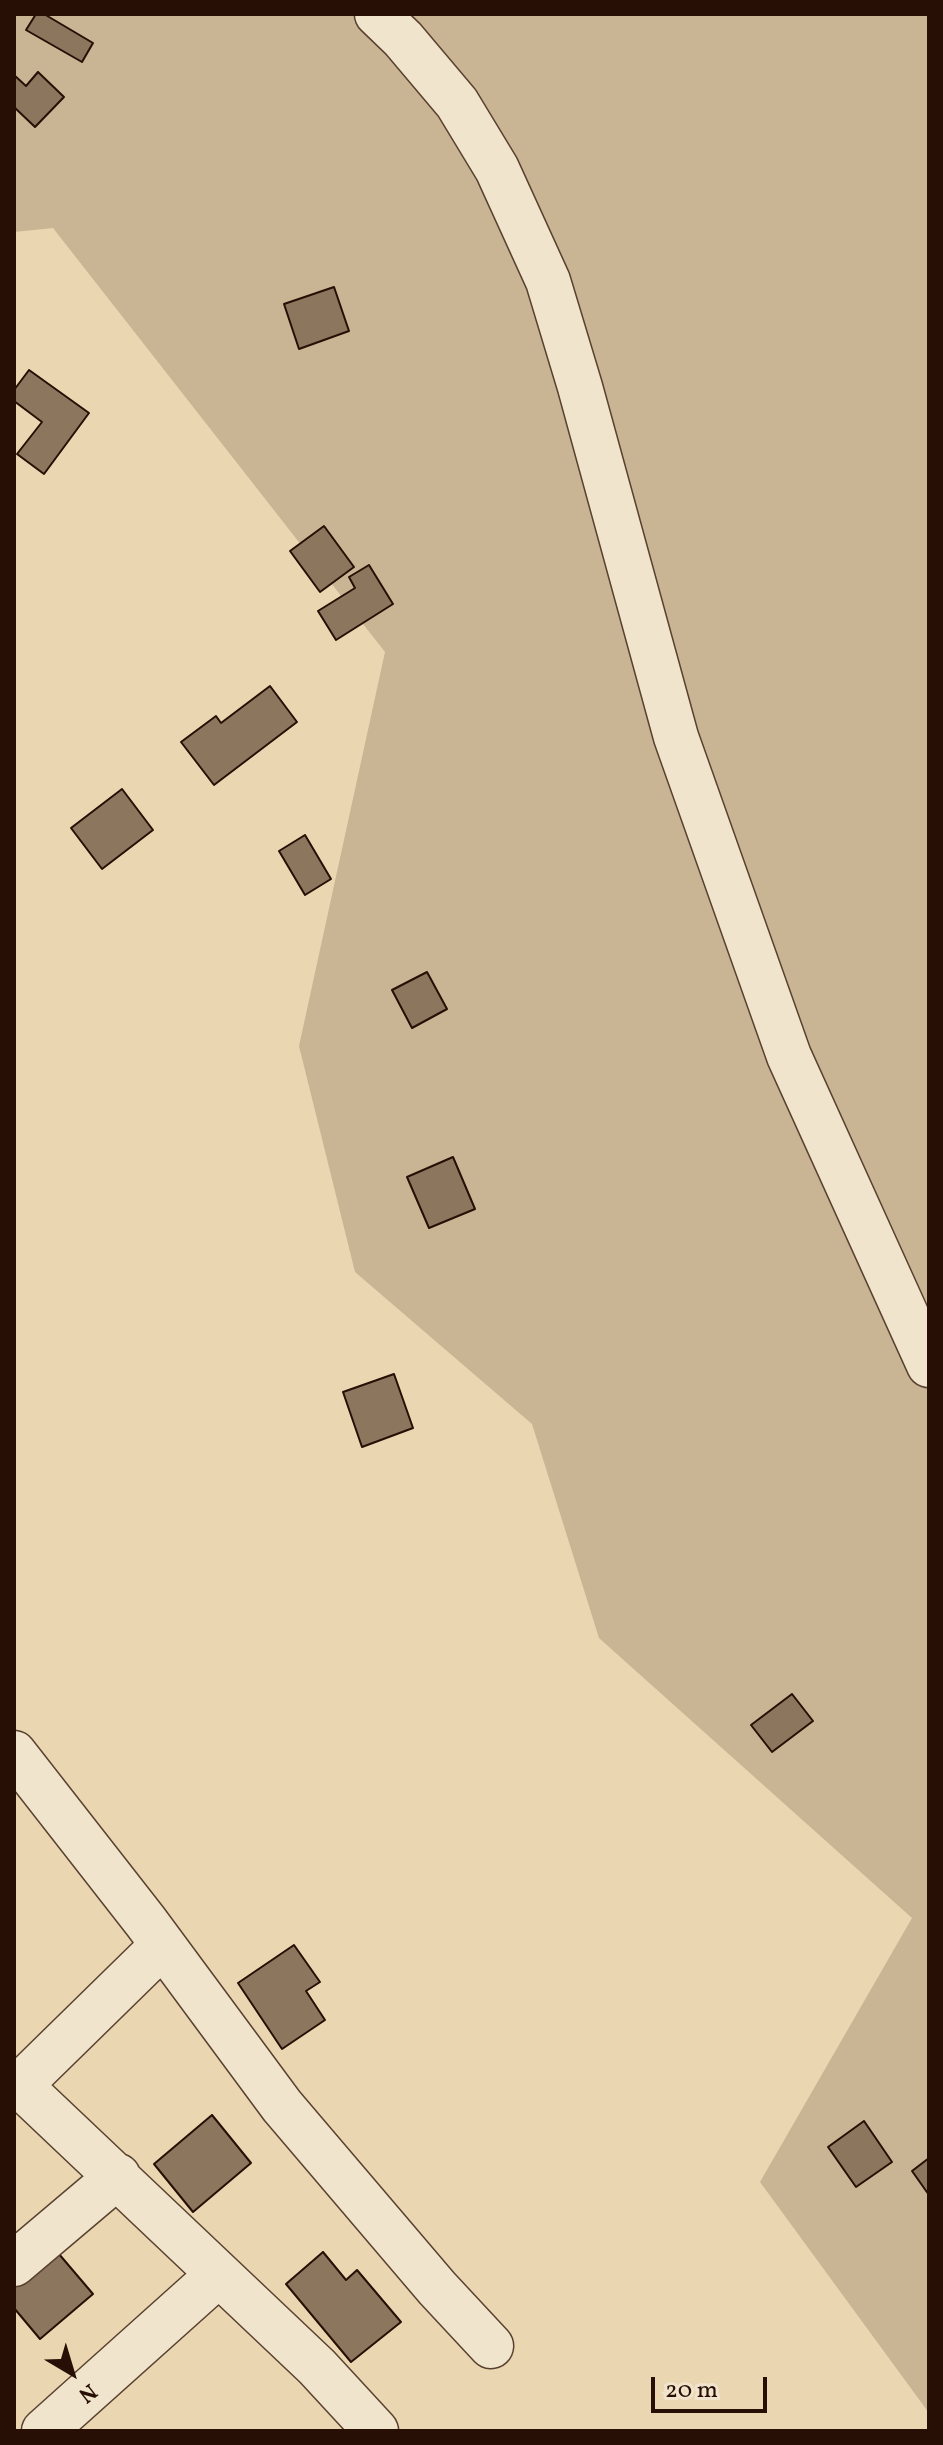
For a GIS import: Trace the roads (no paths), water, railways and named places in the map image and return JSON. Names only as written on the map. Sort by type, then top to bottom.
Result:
[{"type":"street","points":[[377,14],[403,39],[457,103],[497,169],[548,281],[687,766],[789,1056],[929,1365]]},
{"type":"street","points":[[14,1753],[163,1945],[282,2106],[437,2288],[491,2346]]},
{"type":"street","points":[[163,1945],[17,2082],[317,2367],[376,2431]]},
{"type":"street","points":[[14,2264],[118,2176]]},
{"type":"street","points":[[44,2431],[218,2275]]}]
